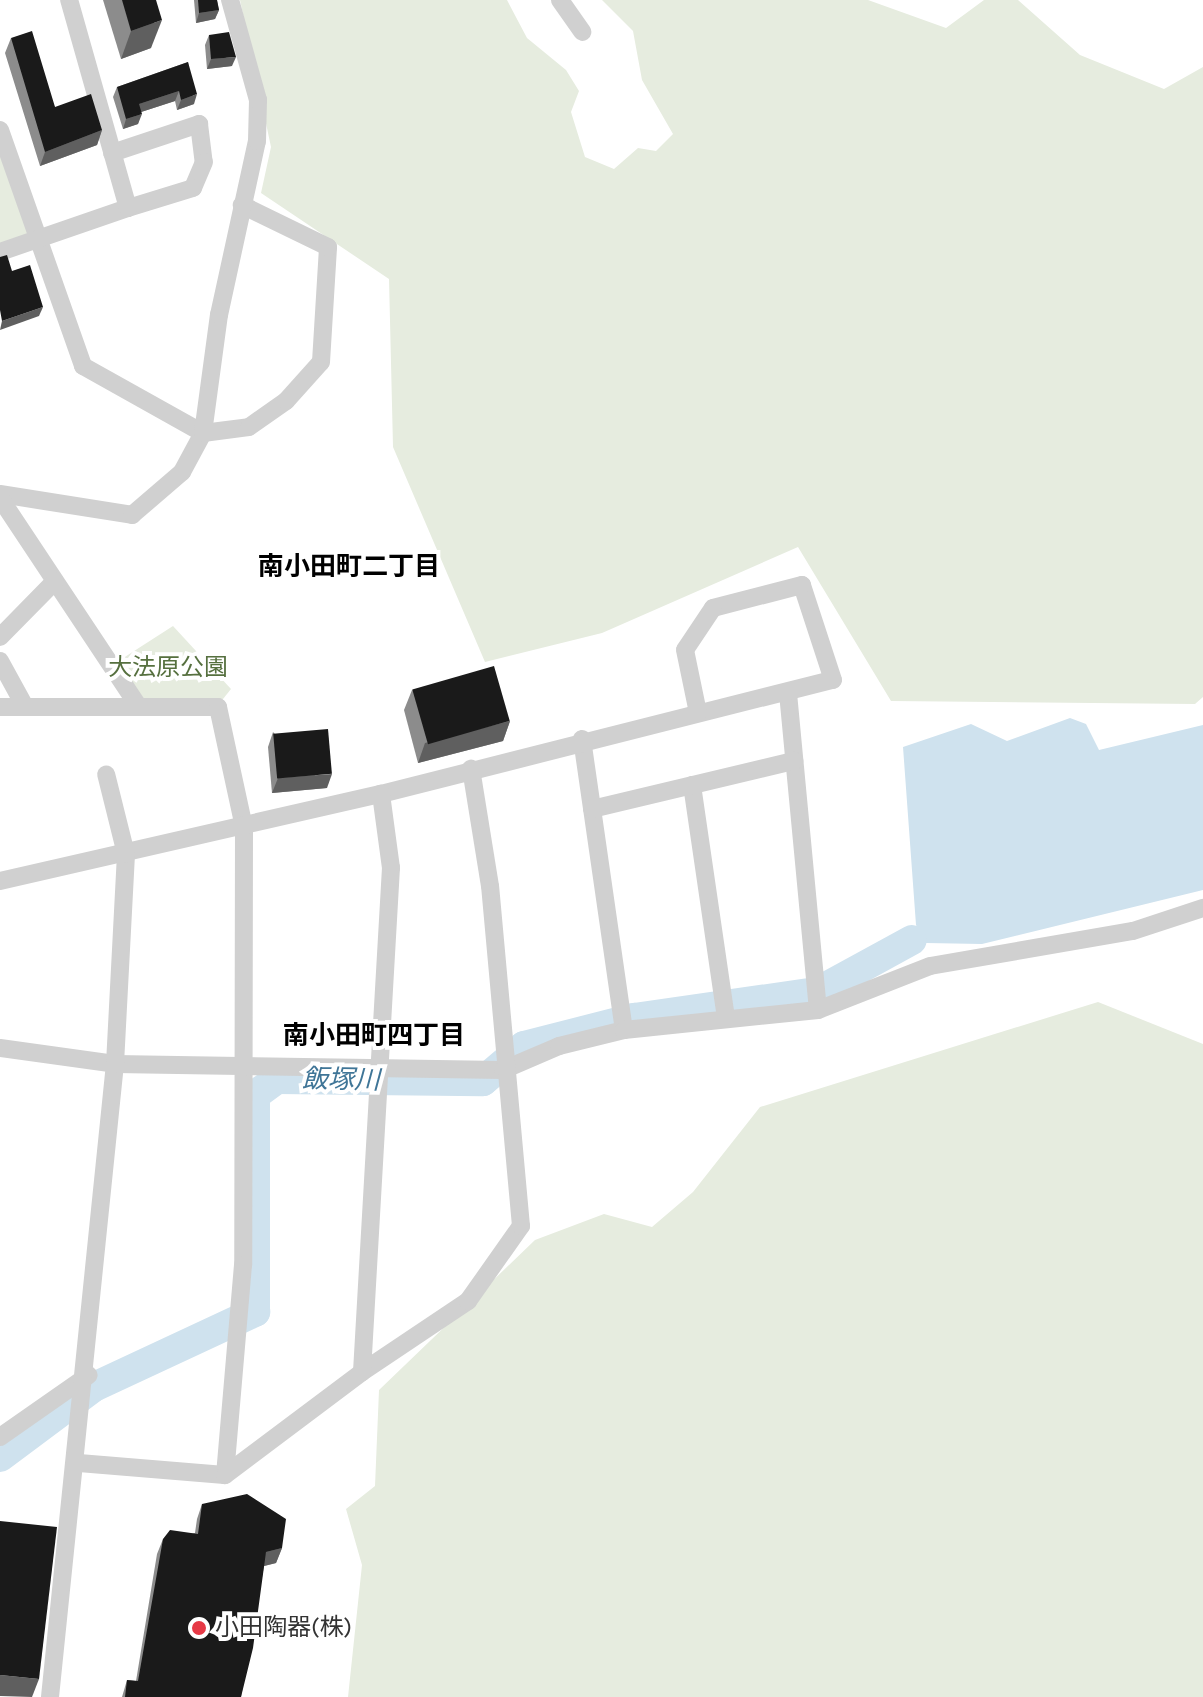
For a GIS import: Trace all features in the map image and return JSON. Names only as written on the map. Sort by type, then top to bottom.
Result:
[{"type":"street","points":[[69,0],[128,208]]},
{"type":"street","points":[[0,496],[132,515],[182,472],[203,433],[258,100],[230,0]]},
{"type":"street","points":[[560,0],[582,32]]},
{"type":"street","points":[[0,252],[193,188],[204,162],[199,124],[112,153]]},
{"type":"street","points":[[0,130],[36,240],[83,366],[203,433],[249,427],[286,401],[321,362],[328,247],[242,205]]},
{"type":"street","points":[[0,496],[138,706]]},
{"type":"street","points":[[0,637],[55,581]]},
{"type":"street","points":[[0,881],[381,794],[582,739],[788,693],[833,680],[802,585],[713,608],[685,650],[698,713]]},
{"type":"street","points":[[0,661],[23,703]]},
{"type":"street","points":[[788,693],[818,1010]]},
{"type":"street","points":[[0,707],[23,703],[218,707],[244,827],[241,1068],[243,1265],[225,1475]]},
{"type":"street","points":[[582,739],[624,1030]]},
{"type":"street","points":[[592,809],[794,761]]},
{"type":"street","points":[[79,1463],[225,1475],[362,1372],[468,1301],[521,1226],[503,1070],[490,886],[471,769]]},
{"type":"street","points":[[50,1697],[89,1375],[115,1064],[126,854],[106,774]]},
{"type":"street","points":[[692,785],[726,1019]]},
{"type":"street","points":[[362,1372],[383,1072],[391,868],[381,794]]},
{"type":"street","points":[[0,1048],[115,1064],[383,1072],[503,1070],[559,1046],[624,1030],[818,1010],[930,966],[1133,931],[1203,908]]},
{"type":"street","points":[[0,1437],[89,1375]]},
{"type":"green space","points":[[240,0],[507,0],[527,38],[566,70],[579,91],[571,112],[585,157],[614,169],[638,148],[656,151],[673,134],[642,80],[633,31],[602,0],[868,0],[946,28],[984,0],[1018,0],[1080,55],[1164,89],[1203,67],[1203,697],[1195,704],[891,701],[798,547],[602,633],[485,662],[393,447],[389,279],[261,193],[271,147]]},
{"type":"green space","points":[[0,149],[30,235],[0,245]]},
{"type":"green space","name":"大法原公園","points":[[173,626],[231,689],[223,699],[143,700],[117,662]]},
{"type":"green space","points":[[1098,1002],[1203,1044],[1203,1697],[348,1697],[362,1565],[346,1509],[375,1486],[379,1390],[535,1240],[604,1214],[652,1227],[693,1192],[760,1107]]},
{"type":"water","points":[[1070,718],[1086,724],[1099,750],[1203,725],[1203,890],[982,944],[926,943],[916,925],[903,747],[971,724],[1007,741]]},
{"type":"building","points":[[122,0],[156,0],[162,20],[131,31]]},
{"type":"building","points":[[198,0],[217,0],[219,10],[199,13]]},
{"type":"building","points":[[32,31],[55,107],[91,94],[102,130],[45,152],[11,38]]},
{"type":"building","points":[[229,32],[236,57],[211,59],[209,35]]},
{"type":"building","points":[[188,62],[197,94],[181,100],[179,91],[139,104],[142,114],[126,119],[117,87]]},
{"type":"building","points":[[7,255],[12,271],[30,265],[43,307],[2,321],[0,257]]},
{"type":"building","points":[[494,666],[510,721],[428,744],[412,689]]},
{"type":"building","points":[[328,729],[332,774],[277,779],[273,734]]},
{"type":"building","name":"小田陶器(株)","points":[[247,1494],[286,1519],[282,1548],[266,1552],[253,1648],[241,1697],[125,1697],[127,1680],[138,1681],[163,1539],[170,1530],[198,1534],[202,1504]]},
{"type":"building","points":[[0,1521],[57,1527],[39,1679],[0,1675]]},
{"type":"waterway","name":"飯塚川","points":[[0,1457],[94,1387],[255,1312],[255,1095],[277,1079],[483,1081],[524,1046],[634,1018],[817,992],[912,940]]},
{"type":"place","name":"小田陶器(株)","points":[[199,1628]]},
{"type":"district","name":"南小田町二丁目","points":[[349,567]]},
{"type":"district","name":"南小田町四丁目","points":[[374,1036]]}]
